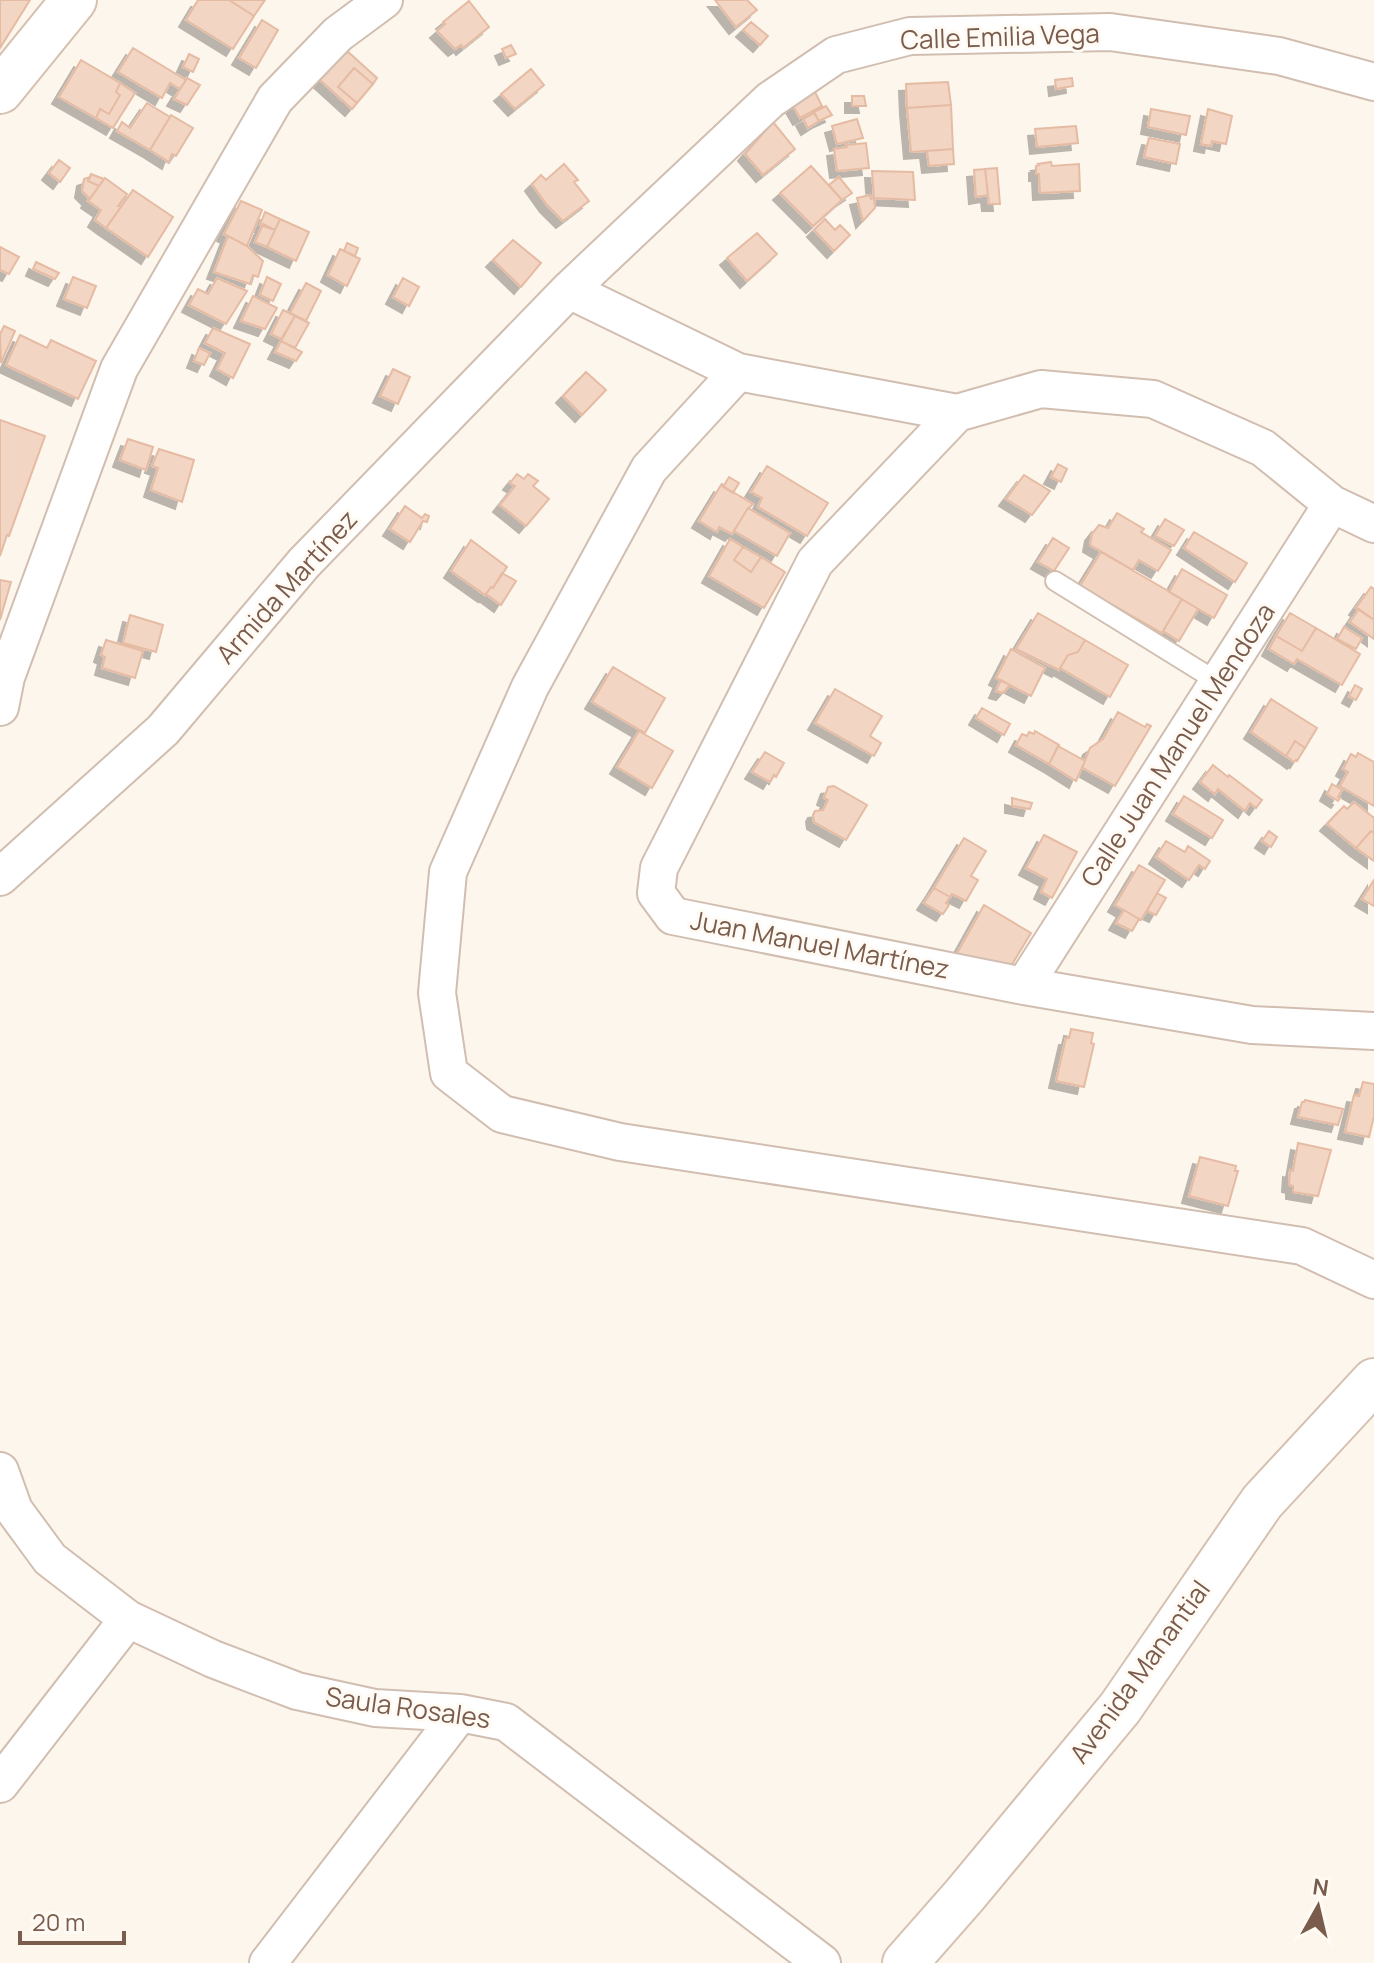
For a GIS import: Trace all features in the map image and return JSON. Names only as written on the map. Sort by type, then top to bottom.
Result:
[{"type":"main road","points":[[0,91],[74,0]]},
{"type":"main road","name":"Avenida Manantial","points":[[905,1963],[1120,1708],[1262,1502],[1374,1381]]},
{"type":"street","points":[[0,707],[6,677],[119,369],[275,99],[338,34],[384,0]]},
{"type":"street","name":"Calle Emilia Vega","points":[[569,290],[770,100],[836,55],[910,36],[1110,32],[1279,56],[1374,82]]},
{"type":"street","points":[[569,290],[738,372],[957,413],[1041,389],[1153,399],[1263,448],[1332,504],[1374,524]]},
{"type":"street","name":"Armida Martínez","points":[[0,877],[163,730],[304,563],[569,290]]},
{"type":"street","points":[[738,372],[649,469],[530,687],[448,872],[437,993],[449,1073],[502,1114],[620,1142],[1302,1246],[1374,1280]]},
{"type":"street","name":"Juan Manuel Martínez","points":[[957,413],[815,562],[659,868],[656,893],[673,916],[1024,986],[1252,1025],[1374,1031]]},
{"type":"street","name":"Calle Juan Manuel Mendoza","points":[[1024,986],[1332,504]]},
{"type":"street","name":"Saula Rosales","points":[[0,1471],[14,1510],[50,1559],[128,1619],[213,1659],[297,1691],[375,1708],[460,1713],[506,1722],[822,1963]]},
{"type":"street","points":[[0,1784],[128,1619]]},
{"type":"street","points":[[268,1963],[460,1713]]},
{"type":"lane","points":[[1055,581],[1218,682]]},
{"type":"building","points":[[0,0],[30,0],[0,48]]},
{"type":"building","points":[[198,0],[229,0],[254,16],[233,49],[186,20]]},
{"type":"building","points":[[229,0],[265,0],[254,16]]},
{"type":"building","points":[[715,0],[747,0],[757,10],[736,27]]},
{"type":"building","points":[[469,1],[489,27],[463,48],[461,45],[455,49],[437,31],[445,24],[443,22]]},
{"type":"building","points":[[262,20],[278,30],[256,68],[239,58]]},
{"type":"building","points":[[751,22],[768,36],[760,45],[743,30]]},
{"type":"building","points":[[511,45],[516,54],[506,58],[502,49]]},
{"type":"building","points":[[133,48],[186,80],[180,89],[170,83],[162,98],[118,72]]},
{"type":"building","points":[[346,50],[377,78],[373,84],[354,68],[338,87],[357,103],[352,109],[320,80]]},
{"type":"building","points":[[189,54],[199,59],[193,72],[183,67]]},
{"type":"building","points":[[81,60],[120,83],[116,92],[120,95],[109,114],[100,109],[96,118],[59,97]]},
{"type":"building","points":[[354,68],[373,84],[357,103],[338,87]]},
{"type":"building","points":[[531,69],[544,85],[515,109],[501,94]]},
{"type":"building","points":[[187,78],[200,85],[187,105],[174,99]]},
{"type":"building","points":[[1072,78],[1073,86],[1056,89],[1055,80]]},
{"type":"building","points":[[948,82],[951,105],[907,108],[906,84]]},
{"type":"building","points":[[120,83],[135,93],[113,128],[96,118],[100,109],[109,114],[120,95],[116,92]]},
{"type":"building","points":[[815,92],[822,106],[800,118],[792,104]]},
{"type":"building","points":[[852,96],[864,96],[866,106],[852,106]]},
{"type":"building","points":[[147,103],[170,117],[150,150],[117,131],[122,122],[130,128]]},
{"type":"building","points":[[951,105],[953,149],[911,152],[907,108]]},
{"type":"building","points":[[826,106],[832,115],[819,121],[814,112]]},
{"type":"building","points":[[1151,109],[1190,116],[1186,135],[1148,127]]},
{"type":"building","points":[[1208,109],[1232,116],[1226,144],[1212,141],[1211,146],[1201,144]]},
{"type":"building","points":[[814,113],[819,121],[808,128],[803,119]]},
{"type":"building","points":[[171,115],[193,128],[169,162],[150,150]]},
{"type":"building","points":[[857,119],[863,138],[837,144],[832,126]]},
{"type":"building","points":[[773,122],[795,149],[763,175],[745,154]]},
{"type":"building","points":[[1076,126],[1078,143],[1037,147],[1035,129]]},
{"type":"building","points":[[1149,138],[1180,144],[1176,164],[1144,157]]},
{"type":"building","points":[[866,143],[869,168],[837,171],[834,149]]},
{"type":"building","points":[[953,149],[954,164],[929,166],[927,151]]},
{"type":"building","points":[[59,160],[70,168],[60,182],[49,173]]},
{"type":"building","points":[[1051,162],[1052,166],[1079,164],[1080,191],[1040,193],[1036,166]]},
{"type":"building","points":[[564,164],[578,180],[574,182],[589,201],[563,221],[532,184],[541,175],[546,180]]},
{"type":"building","points":[[811,166],[842,200],[813,226],[780,193]]},
{"type":"building","points":[[997,168],[1000,204],[989,204],[985,169]]},
{"type":"building","points":[[985,169],[988,195],[976,197],[974,170]]},
{"type":"building","points":[[872,171],[913,172],[915,200],[874,198]]},
{"type":"building","points":[[91,174],[104,179],[99,186],[88,181]]},
{"type":"building","points":[[90,177],[88,181],[99,186],[90,199],[82,191],[84,179]]},
{"type":"building","points":[[839,177],[852,193],[842,200],[829,185]]},
{"type":"building","points":[[105,178],[127,194],[106,228],[95,220],[101,210],[88,201]]},
{"type":"building","points":[[133,190],[173,217],[148,257],[106,228]]},
{"type":"building","points":[[870,195],[871,199],[874,198],[875,208],[863,221],[857,198]]},
{"type":"building","points":[[241,201],[262,210],[247,246],[224,234]]},
{"type":"building","points":[[265,212],[280,219],[275,230],[260,225]]},
{"type":"building","points":[[280,219],[309,232],[296,261],[267,247]]},
{"type":"building","points":[[825,219],[835,230],[840,225],[850,235],[834,251],[814,230]]},
{"type":"building","points":[[263,224],[275,230],[267,247],[255,242]]},
{"type":"building","points":[[757,233],[777,254],[747,281],[727,258]]},
{"type":"building","points":[[228,236],[247,246],[263,261],[258,277],[253,275],[250,284],[214,272]]},
{"type":"building","points":[[513,240],[541,263],[521,287],[493,260]]},
{"type":"building","points":[[347,243],[358,248],[355,256],[344,251]]},
{"type":"building","points":[[0,247],[19,257],[9,274],[0,270]]},
{"type":"building","points":[[340,249],[360,259],[347,286],[328,275]]},
{"type":"building","points":[[36,262],[59,273],[55,279],[33,269]]},
{"type":"building","points":[[73,277],[96,286],[87,308],[64,299]]},
{"type":"building","points":[[267,277],[281,284],[273,301],[260,295]]},
{"type":"building","points":[[217,278],[247,291],[226,324],[189,305],[198,289],[208,294]]},
{"type":"building","points":[[403,278],[419,287],[409,306],[393,297]]},
{"type":"building","points":[[306,283],[321,291],[306,321],[290,313]]},
{"type":"building","points":[[253,296],[277,308],[265,329],[241,321]]},
{"type":"building","points":[[283,310],[295,316],[281,339],[271,334]]},
{"type":"building","points":[[295,316],[309,323],[295,348],[281,341]]},
{"type":"building","points":[[4,326],[15,331],[1,363],[0,334]]},
{"type":"building","points":[[213,328],[250,344],[233,378],[217,369],[225,353],[205,343]]},
{"type":"building","points":[[20,335],[47,348],[51,340],[96,361],[78,399],[6,365]]},
{"type":"building","points":[[281,341],[302,352],[296,361],[275,352]]},
{"type":"building","points":[[199,348],[210,353],[204,365],[194,361]]},
{"type":"building","points":[[393,369],[410,377],[398,404],[380,396]]},
{"type":"building","points":[[586,372],[606,390],[582,415],[563,396]]},
{"type":"building","points":[[0,420],[45,436],[0,556]]},
{"type":"building","points":[[128,439],[153,447],[146,470],[120,460]]},
{"type":"building","points":[[159,449],[194,460],[182,502],[151,490],[158,468],[152,466]]},
{"type":"building","points":[[1058,464],[1067,469],[1061,482],[1051,477]]},
{"type":"building","points":[[767,466],[828,503],[807,536],[758,507],[762,498],[751,492]]},
{"type":"building","points":[[517,474],[524,479],[528,474],[538,481],[533,486],[549,499],[526,526],[500,505],[515,486],[510,483]]},
{"type":"building","points":[[1024,475],[1050,491],[1032,515],[1006,499]]},
{"type":"building","points":[[729,477],[739,483],[733,493],[723,487]]},
{"type":"building","points":[[721,485],[753,504],[732,534],[719,527],[717,532],[699,521]]},
{"type":"building","points":[[405,506],[422,518],[425,514],[429,516],[410,542],[390,529]]},
{"type":"building","points":[[748,508],[790,533],[777,556],[734,531]]},
{"type":"building","points":[[1117,513],[1171,550],[1158,571],[1139,560],[1133,570],[1090,545],[1092,534],[1099,525],[1108,528]]},
{"type":"building","points":[[1165,519],[1184,530],[1174,546],[1155,536]]},
{"type":"building","points":[[1194,532],[1247,563],[1235,582],[1184,548]]},
{"type":"building","points":[[1053,538],[1069,548],[1054,571],[1038,562]]},
{"type":"building","points":[[730,539],[743,547],[734,560],[751,572],[761,557],[785,572],[764,608],[709,576]]},
{"type":"building","points":[[471,540],[507,567],[485,595],[451,571]]},
{"type":"building","points":[[743,547],[761,557],[751,572],[734,560]]},
{"type":"building","points":[[1101,552],[1182,599],[1162,633],[1080,586]]},
{"type":"building","points":[[1182,569],[1227,595],[1214,618],[1169,592]]},
{"type":"building","points":[[502,573],[516,581],[501,605],[486,594]]},
{"type":"building","points":[[0,580],[11,582],[0,620]]},
{"type":"building","points":[[1371,587],[1374,589],[1374,620],[1356,608]]},
{"type":"building","points":[[1182,599],[1198,609],[1179,641],[1163,631]]},
{"type":"building","points":[[1359,609],[1374,620],[1374,639],[1350,622]]},
{"type":"building","points":[[1038,613],[1085,640],[1078,652],[1068,655],[1059,670],[1016,649]]},
{"type":"building","points":[[1290,613],[1316,628],[1302,651],[1276,636]]},
{"type":"building","points":[[130,615],[163,625],[156,652],[123,643]]},
{"type":"building","points":[[1344,627],[1362,638],[1356,649],[1337,639]]},
{"type":"building","points":[[1316,628],[1360,654],[1342,685],[1297,659],[1294,664],[1269,649],[1276,636],[1302,651]]},
{"type":"building","points":[[106,640],[143,651],[135,678],[102,668],[105,657],[101,655]]},
{"type":"building","points":[[1085,640],[1128,665],[1110,697],[1060,668],[1068,655],[1078,652]]},
{"type":"building","points":[[1011,649],[1045,668],[1031,696],[996,678]]},
{"type":"building","points":[[613,667],[665,698],[645,733],[592,702]]},
{"type":"building","points":[[1001,680],[1010,685],[1003,693],[996,691]]},
{"type":"building","points":[[1355,685],[1362,689],[1356,700],[1349,696]]},
{"type":"building","points":[[835,689],[882,716],[870,736],[881,743],[874,756],[815,723]]},
{"type":"building","points":[[1271,699],[1317,728],[1305,748],[1295,741],[1286,756],[1251,732]]},
{"type":"building","points":[[982,708],[1010,724],[1004,735],[976,718]]},
{"type":"building","points":[[1118,712],[1145,727],[1147,724],[1151,726],[1115,786],[1083,766],[1090,748],[1103,739]]},
{"type":"building","points":[[639,731],[673,751],[652,788],[617,767]]},
{"type":"building","points":[[1035,731],[1059,745],[1049,764],[1016,745],[1022,734],[1027,736]]},
{"type":"building","points":[[1295,741],[1305,748],[1294,762],[1286,756]]},
{"type":"building","points":[[1058,746],[1085,761],[1076,781],[1049,764]]},
{"type":"building","points":[[765,752],[784,763],[770,782],[752,772]]},
{"type":"building","points":[[1358,753],[1374,762],[1374,806],[1340,786],[1348,772],[1343,769],[1351,754],[1356,757]]},
{"type":"building","points":[[1213,765],[1262,800],[1256,808],[1250,803],[1245,811],[1218,789],[1215,794],[1200,782]]},
{"type":"building","points":[[1332,784],[1342,790],[1338,801],[1327,794]]},
{"type":"building","points":[[834,786],[867,805],[846,840],[814,822],[815,811],[823,810],[828,800],[824,798],[828,787]]},
{"type":"building","points":[[1184,796],[1223,820],[1212,838],[1173,814]]},
{"type":"building","points":[[1012,798],[1032,803],[1030,809],[1012,806]]},
{"type":"building","points":[[1354,802],[1374,818],[1374,833],[1371,831],[1356,848],[1327,824],[1344,806],[1347,809]]},
{"type":"building","points":[[1269,831],[1277,837],[1271,847],[1262,841]]},
{"type":"building","points":[[1371,831],[1374,833],[1374,861],[1356,848]]},
{"type":"building","points":[[1044,835],[1077,852],[1052,898],[1041,892],[1047,879],[1026,868]]},
{"type":"building","points":[[964,838],[986,851],[971,876],[978,880],[966,901],[934,888]]},
{"type":"building","points":[[1166,841],[1185,852],[1188,846],[1210,861],[1205,869],[1199,865],[1189,880],[1156,857]]},
{"type":"building","points":[[1139,865],[1165,880],[1141,920],[1115,905]]},
{"type":"building","points":[[1374,880],[1374,906],[1362,899]]},
{"type":"building","points":[[934,888],[950,897],[943,914],[924,903]]},
{"type":"building","points":[[1157,893],[1166,898],[1156,915],[1147,911]]},
{"type":"building","points":[[984,905],[1031,933],[1008,971],[955,957]]},
{"type":"building","points":[[1124,910],[1139,919],[1132,931],[1116,923]]},
{"type":"building","points":[[1071,1029],[1093,1033],[1091,1043],[1094,1044],[1084,1087],[1056,1081]]},
{"type":"building","points":[[1363,1082],[1374,1084],[1374,1116],[1369,1137],[1345,1132],[1354,1095],[1359,1096]]},
{"type":"building","points":[[1305,1100],[1343,1109],[1338,1125],[1298,1117]]},
{"type":"building","points":[[1298,1143],[1331,1150],[1318,1196],[1293,1192],[1293,1186],[1289,1185]]},
{"type":"building","points":[[1200,1157],[1236,1166],[1235,1171],[1238,1171],[1228,1206],[1189,1196]]}]
